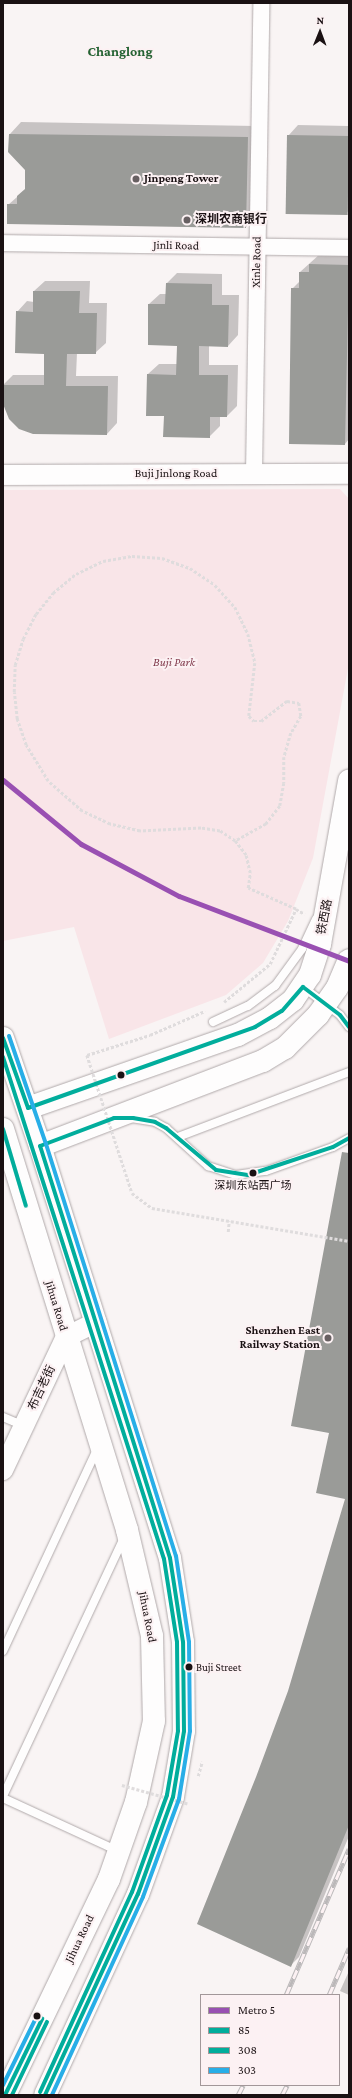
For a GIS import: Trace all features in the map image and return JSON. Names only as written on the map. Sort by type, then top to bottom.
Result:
[{"type":"main road","name":"铁西路","points":[[28,1108],[255,1027],[282,1011],[303,987],[320,944],[349,781]]},
{"type":"main road","points":[[40,1146],[263,1061],[285,1048],[302,1032],[327,1004],[349,960]]},
{"type":"main road","points":[[3,1038],[28,1108],[97,1322],[170,1558],[183,1642],[184,1732],[173,1797],[138,1894],[45,2095]]},
{"type":"main road","name":"Jihua Road","points":[[3,1129],[66,1337],[101,1441],[127,1530],[152,1636],[154,1721],[136,1802],[120,1852],[109,1879],[5,2095]]},
{"type":"street","name":"Xinle Road","points":[[254,474],[261,3]]},
{"type":"street","name":"Jinli Road","points":[[3,243],[349,248]]},
{"type":"street","name":"Buji Jinlong Road","points":[[3,475],[349,474]]},
{"type":"street","points":[[66,1337],[97,1322]]},
{"type":"street","name":"布吉老街","points":[[3,1470],[66,1337]]},
{"type":"lane","points":[[212,1022],[248,1006],[275,986],[302,949],[331,888]]},
{"type":"lane","points":[[303,987],[327,1004],[349,1027]]},
{"type":"lane","points":[[178,1137],[349,1072]]},
{"type":"lane","points":[[114,1118],[133,1118],[155,1122],[178,1137],[208,1166],[236,1175],[271,1170],[333,1147],[349,1138]]},
{"type":"lane","points":[[3,1417],[24,1426]]},
{"type":"lane","points":[[3,1652],[101,1441]]},
{"type":"lane","points":[[120,1852],[3,1797],[127,1530]]},
{"type":"path","points":[[217,1006],[270,964],[296,909],[248,888],[250,873],[246,855],[235,841],[220,831],[201,828],[140,831],[110,824],[70,803],[40,769],[26,745],[17,719],[14,692],[16,665],[23,639],[36,614],[53,593],[76,574],[103,562],[132,556],[162,558],[190,568],[215,585],[235,607],[248,634],[255,663],[249,716],[254,721],[261,721],[287,701],[299,703],[301,716],[291,733],[284,757],[284,783],[280,806],[266,824],[235,841]]},
{"type":"path","points":[[211,1008],[150,1035],[88,1055],[132,1193],[152,1208],[349,1241]]},
{"type":"path","points":[[228,1232],[229,1221]]},
{"type":"path","points":[[122,1785],[189,1804]]},
{"type":"green space","name":"Buji Park","points":[[340,489],[349,499],[349,663],[313,858],[288,921],[263,963],[226,995],[109,1039],[74,927],[3,941],[3,490]]},
{"type":"building","name":"Jinpeng Tower","points":[[9,134],[248,137],[246,228],[7,224],[7,204],[17,204],[17,196],[25,189],[25,170],[8,152]]},
{"type":"building","points":[[287,135],[349,136],[348,215],[286,214]]},
{"type":"building","points":[[309,264],[349,265],[345,445],[289,444],[291,288],[299,288],[299,272],[309,272]]},
{"type":"building","points":[[166,283],[212,284],[212,305],[229,305],[228,347],[199,346],[199,375],[228,375],[227,417],[210,417],[210,438],[163,437],[164,416],[146,416],[147,374],[176,375],[177,346],[148,345],[148,304],[165,304]]},
{"type":"building","points":[[33,291],[80,291],[79,313],[97,313],[96,354],[67,354],[66,386],[108,386],[107,435],[33,434],[19,429],[9,419],[3,404],[3,385],[44,385],[44,354],[15,353],[16,311],[33,312]]},
{"type":"building","points":[[342,1152],[349,1153],[349,1825],[291,1967],[197,1924],[256,1777],[288,1691],[345,1499],[316,1493],[329,1433],[291,1426]]},
{"type":"railway","points":[[286,1994],[349,1849]]},
{"type":"railway","points":[[329,1994],[349,1948]]},
{"type":"railway","points":[[238,2095],[242,2086]]},
{"type":"railway","points":[[282,2095],[286,2086]]},
{"type":"metro line","name":"5","points":[[3,780],[81,844],[179,896],[349,961]]},
{"type":"transit line","name":"85","points":[[3,1038],[28,1108],[255,1027],[282,1011],[303,987],[340,1015],[349,1027]]},
{"type":"transit line","name":"303","points":[[9,1036],[46,1144],[176,1556],[189,1642],[190,1731],[179,1799],[143,1897],[52,2095]]},
{"type":"transit line","name":"308","points":[[3,1057],[164,1559],[177,1642],[178,1731],[167,1795],[132,1892],[40,2092]]},
{"type":"transit line","name":"85","points":[[45,2095],[138,1894],[173,1797],[184,1731],[183,1642],[170,1558],[40,1146],[114,1118],[133,1118],[155,1122],[166,1128],[216,1170],[248,1175],[333,1147],[349,1138]]},
{"type":"transit line","name":"85","points":[[3,1129],[26,1206]]},
{"type":"transit line","name":"303","points":[[3,2085],[37,2016]]},
{"type":"transit line","name":"85","points":[[5,2095],[42,2019]]},
{"type":"transit line","name":"308","points":[[12,2095],[47,2022]]},
{"type":"place","name":"Jinpeng Tower","points":[[136,179]]},
{"type":"place","name":"深圳农商银行","points":[[187,220]]},
{"type":"place","name":"深圳东站西广场","points":[[253,1173]]},
{"type":"place","name":"Shenzhen East Railway Station","points":[[328,1338]]},
{"type":"place","name":"Buji Street","points":[[189,1667]]},
{"type":"district","name":"Changlong","points":[[120,51]]}]
